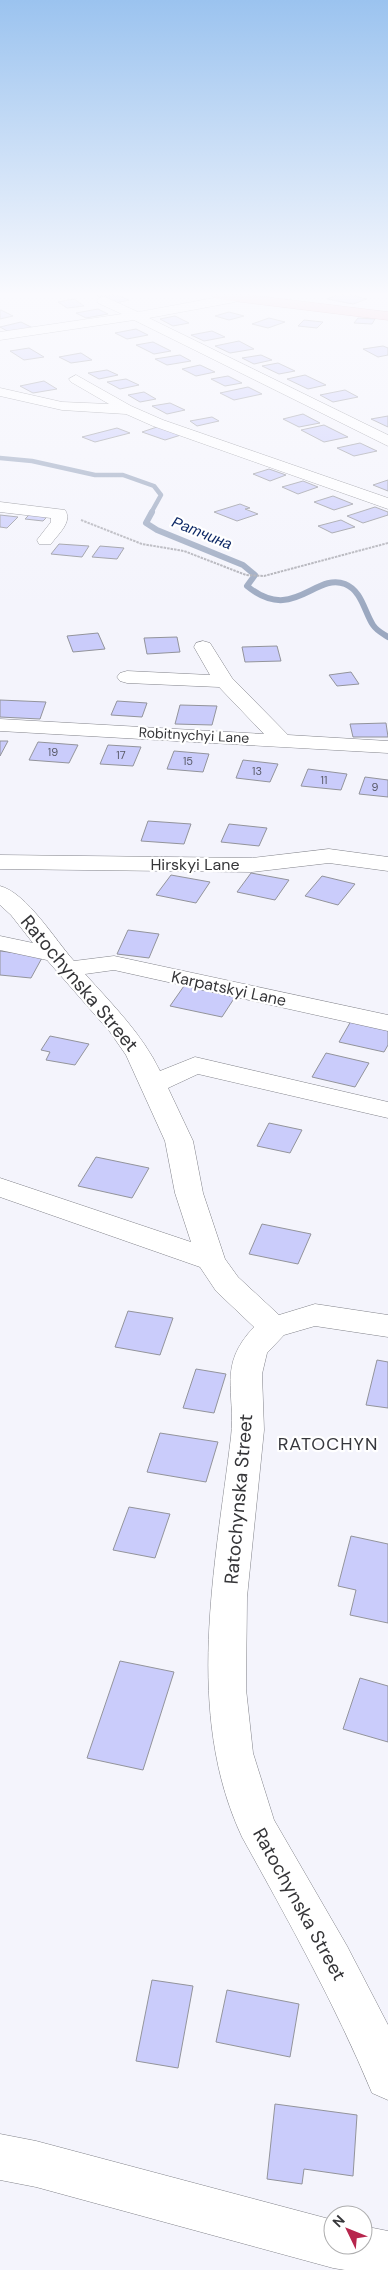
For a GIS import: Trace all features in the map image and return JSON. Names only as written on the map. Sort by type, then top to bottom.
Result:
[{"type":"street","points":[[9,409],[27,401]]},
{"type":"street","points":[[34,401],[62,406],[128,410]]},
{"type":"street","points":[[112,401],[158,423],[342,486],[388,504]]},
{"type":"street","points":[[308,401],[388,441]]},
{"type":"street","points":[[0,507],[59,514],[59,522],[45,540]]},
{"type":"street","points":[[203,647],[224,681],[281,740]]},
{"type":"street","points":[[127,678],[224,681]]},
{"type":"street","name":"Robitnychyi Lane","points":[[0,725],[281,740],[388,748]]},
{"type":"street","name":"Hirskyi Lane","points":[[0,862],[252,864],[330,856],[388,864]]},
{"type":"street","name":"Ratochynska Street","points":[[0,893],[19,910],[119,1027],[139,1054],[179,1141],[189,1193],[211,1260],[227,1284],[273,1327],[252,1349],[246,1374],[248,1430],[236,1520],[228,1634],[227,1688],[234,1754],[256,1825],[332,1960],[371,2036],[388,2078]]},
{"type":"street","points":[[0,942],[62,962]]},
{"type":"street","name":"Karpatskyi Lane","points":[[62,962],[114,963],[388,1023]]},
{"type":"street","points":[[154,1084],[195,1065],[388,1110]]},
{"type":"street","points":[[0,1187],[211,1260]]},
{"type":"street","points":[[273,1327],[316,1315],[388,1326]]},
{"type":"street","points":[[0,2157],[45,2166],[323,2241]]},
{"type":"street","points":[[373,2252],[388,2255]]},
{"type":"path","points":[[59,514],[98,525],[142,544],[184,551],[246,575],[264,576],[388,543]]},
{"type":"building","points":[[170,403],[185,410],[167,414],[152,406]]},
{"type":"building","points":[[303,414],[320,423],[299,427],[283,419]]},
{"type":"building","points":[[388,416],[388,427],[371,419]]},
{"type":"building","points":[[212,417],[219,421],[197,426],[190,421]]},
{"type":"building","points":[[324,425],[348,437],[324,442],[301,430]]},
{"type":"building","points":[[160,426],[184,434],[165,440],[142,432]]},
{"type":"building","points":[[117,428],[130,433],[95,442],[82,437]]},
{"type":"building","points":[[360,443],[377,451],[354,456],[337,448]]},
{"type":"building","points":[[269,469],[286,475],[270,481],[253,474]]},
{"type":"building","points":[[388,480],[388,491],[373,485]]},
{"type":"building","points":[[303,481],[318,487],[298,494],[282,487]]},
{"type":"building","points":[[333,496],[353,504],[334,510],[314,502]]},
{"type":"building","points":[[240,504],[250,508],[245,509],[258,514],[237,521],[214,512]]},
{"type":"building","points":[[375,507],[388,512],[388,515],[363,523],[347,516]]},
{"type":"building","points":[[30,514],[48,516],[43,521],[25,519]]},
{"type":"building","points":[[0,515],[18,517],[7,528],[0,527]]},
{"type":"building","points":[[341,520],[355,527],[332,533],[318,526]]},
{"type":"building","points":[[59,544],[89,546],[82,557],[51,554]]},
{"type":"building","points":[[100,546],[124,548],[117,559],[92,557]]},
{"type":"building","points":[[98,633],[105,649],[73,652],[67,636]]},
{"type":"building","points":[[177,637],[180,652],[147,654],[144,638]]},
{"type":"building","points":[[277,646],[281,661],[245,662],[242,647]]},
{"type":"building","points":[[351,672],[359,684],[337,686],[329,675]]},
{"type":"building","points":[[0,700],[46,702],[40,719],[0,717]]},
{"type":"building","points":[[117,701],[147,703],[142,717],[111,715]]},
{"type":"building","points":[[180,705],[217,706],[212,725],[175,724]]},
{"type":"building","points":[[386,723],[388,737],[353,737],[350,724]]},
{"type":"building","points":[[0,741],[8,741],[0,756]]},
{"type":"building","points":[[38,742],[78,745],[69,763],[29,760]]},
{"type":"building","points":[[108,745],[141,747],[133,766],[100,764]]},
{"type":"building","points":[[174,751],[209,754],[203,772],[167,769]]},
{"type":"building","points":[[243,760],[278,764],[270,782],[236,778]]},
{"type":"building","points":[[308,769],[347,774],[341,790],[301,786]]},
{"type":"building","points":[[365,777],[388,780],[388,797],[359,794]]},
{"type":"building","points":[[148,821],[191,824],[184,844],[141,841]]},
{"type":"building","points":[[229,824],[267,828],[259,846],[221,842]]},
{"type":"building","points":[[251,873],[289,880],[275,900],[237,892]]},
{"type":"building","points":[[171,875],[210,882],[196,903],[156,895]]},
{"type":"building","points":[[322,876],[355,884],[338,905],[305,896]]},
{"type":"building","points":[[128,930],[159,934],[149,958],[117,954]]},
{"type":"building","points":[[0,951],[43,956],[31,978],[0,975]]},
{"type":"building","points":[[184,986],[235,997],[222,1017],[170,1006]]},
{"type":"building","points":[[351,1021],[388,1028],[388,1045],[384,1052],[339,1042]]},
{"type":"building","points":[[50,1036],[89,1044],[75,1065],[46,1060],[50,1052],[41,1050]]},
{"type":"building","points":[[326,1053],[369,1063],[355,1087],[312,1077]]},
{"type":"building","points":[[269,1123],[302,1130],[290,1153],[257,1146]]},
{"type":"building","points":[[96,1157],[149,1168],[132,1198],[78,1186]]},
{"type":"building","points":[[262,1224],[311,1234],[298,1264],[249,1254]]},
{"type":"building","points":[[128,1311],[173,1318],[160,1355],[115,1347]]},
{"type":"building","points":[[377,1360],[388,1362],[388,1408],[366,1405]]},
{"type":"building","points":[[196,1369],[226,1374],[214,1413],[183,1408]]},
{"type":"building","points":[[160,1433],[218,1442],[206,1482],[147,1472]]},
{"type":"building","points":[[129,1507],[170,1514],[155,1558],[113,1550]]},
{"type":"building","points":[[351,1536],[388,1544],[388,1623],[350,1615],[356,1590],[338,1586]]},
{"type":"building","points":[[120,1661],[174,1672],[143,1770],[87,1758]]},
{"type":"building","points":[[360,1678],[388,1686],[388,1742],[343,1729]]},
{"type":"building","points":[[152,1980],[193,1986],[178,2068],[136,2061]]},
{"type":"building","points":[[227,1990],[299,2004],[290,2057],[216,2042]]},
{"type":"building","points":[[275,2104],[357,2115],[353,2176],[304,2169],[302,2184],[267,2179]]},
{"type":"waterway","name":"Ратчина","points":[[0,458],[32,461],[95,475],[123,475],[154,486],[161,495],[151,513]]},
{"type":"waterway","name":"Ратчина","points":[[152,512],[146,523],[157,530],[243,565],[255,575],[247,586],[263,596],[278,600],[290,599],[334,582],[351,587],[359,596],[375,627],[388,637]]},
{"type":"district","name":"RATOCHYN","points":[[328,1444]]}]
